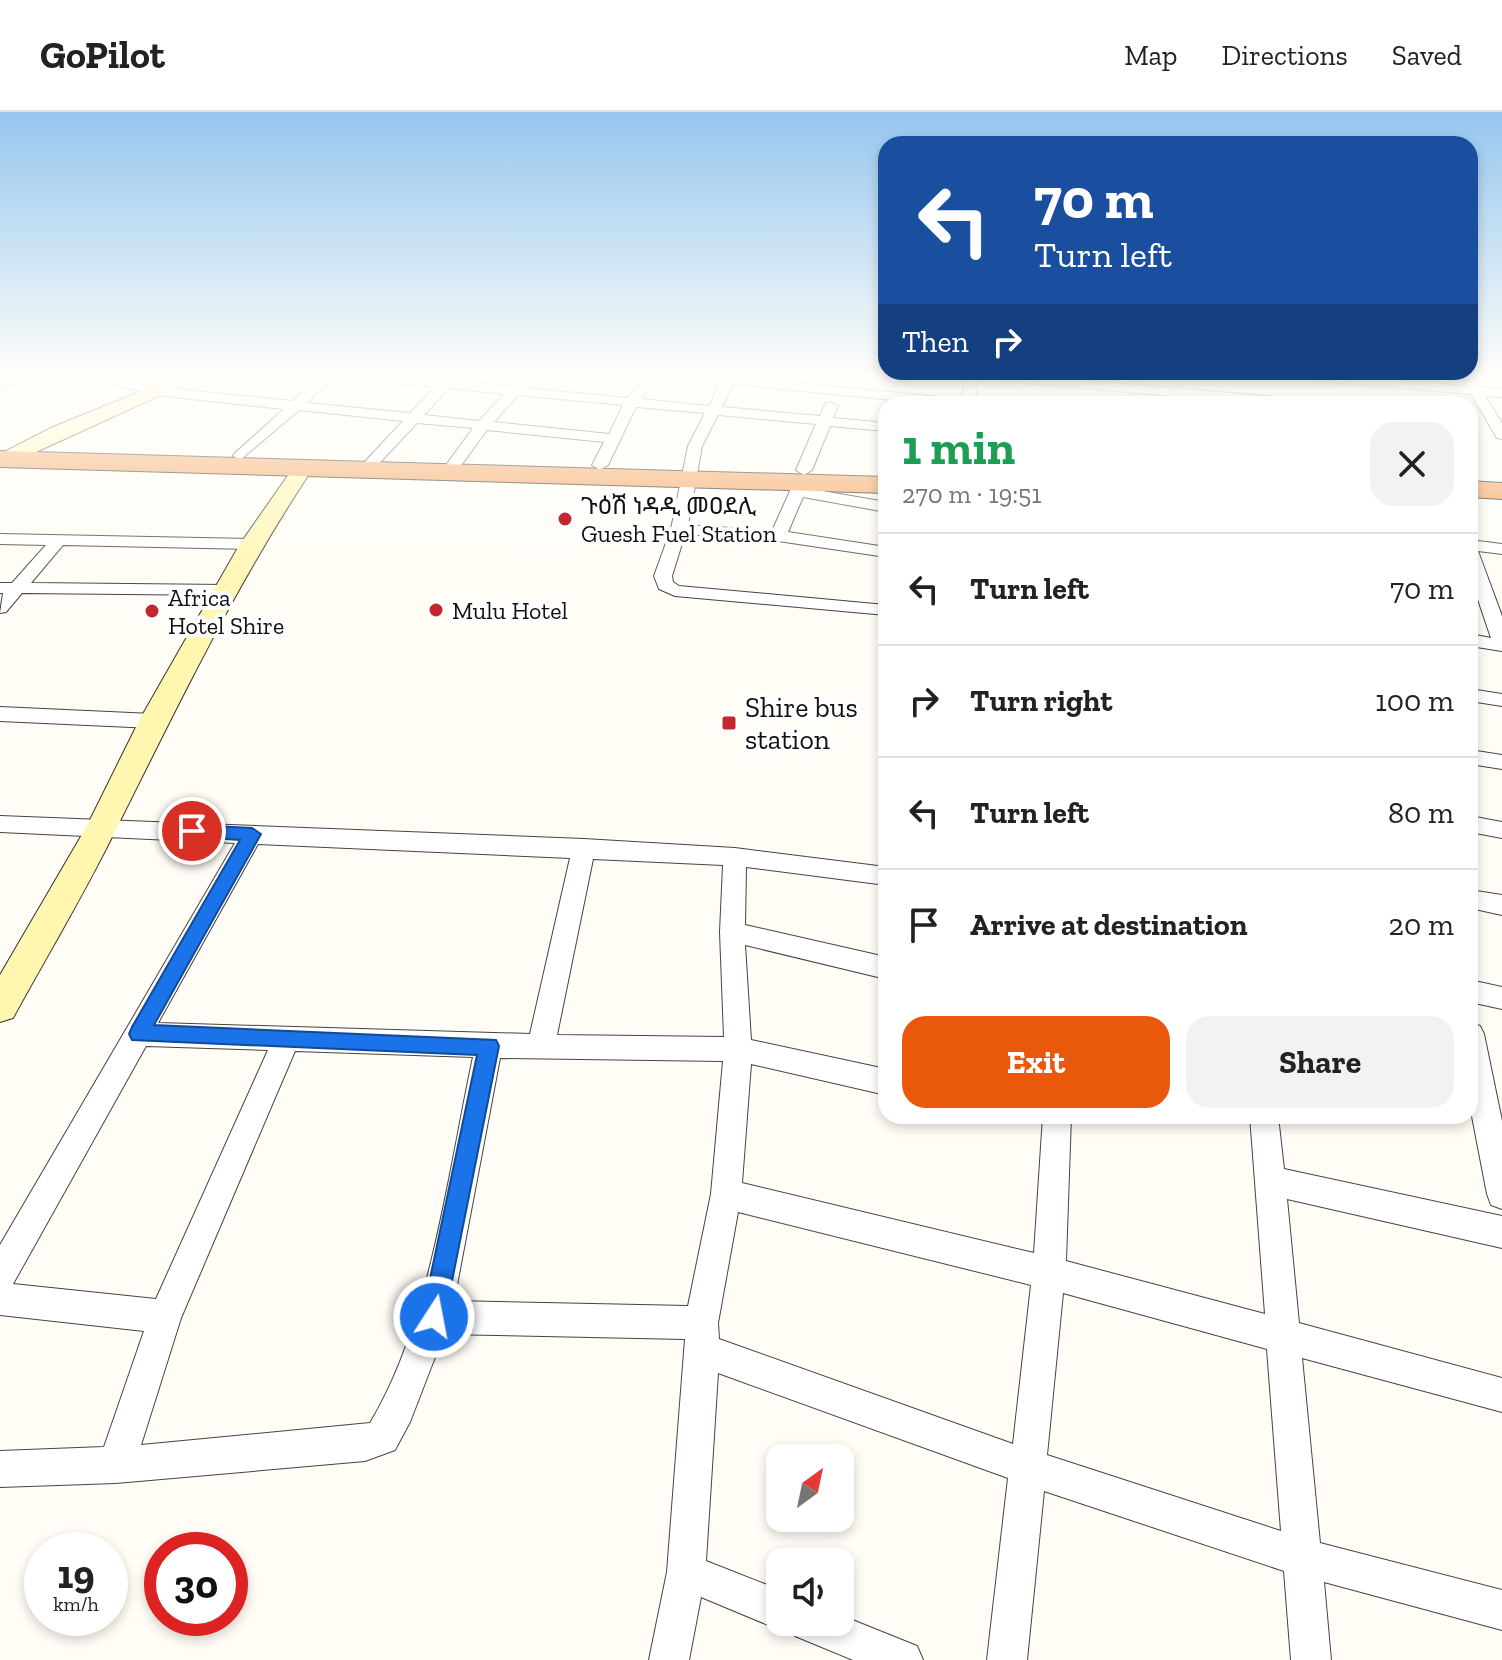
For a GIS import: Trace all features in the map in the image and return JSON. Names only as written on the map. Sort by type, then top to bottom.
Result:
[{"type":"highway","points":[[5,452],[240,456],[308,462]]},
{"type":"highway","points":[[5,452],[452,467],[616,469],[878,485]]},
{"type":"highway","points":[[800,481],[878,474]]},
{"type":"highway","points":[[1478,490],[1502,491]]},
{"type":"highway","points":[[1478,502],[1502,502]]},
{"type":"street","points":[[240,456],[247,449]]},
{"type":"street","points":[[371,464],[385,449]]},
{"type":"street","points":[[452,467],[465,449]]},
{"type":"street","points":[[615,449],[616,469]]},
{"type":"street","points":[[697,449],[688,472],[679,529],[663,576],[665,585],[675,591],[878,609]]},
{"type":"street","points":[[778,536],[814,449]]},
{"type":"street","points":[[0,1007],[102,827],[153,721],[251,544],[308,462]]},
{"type":"street","points":[[800,481],[878,505]]},
{"type":"street","points":[[679,529],[778,536],[878,551]]},
{"type":"street","points":[[0,539],[251,544]]},
{"type":"street","points":[[0,608],[58,541]]},
{"type":"street","points":[[1478,548],[1502,549]]},
{"type":"street","points":[[1478,571],[1502,643],[1478,641]]},
{"type":"street","points":[[0,588],[226,590]]},
{"type":"street","points":[[1478,696],[1502,700]]},
{"type":"street","points":[[0,714],[153,721]]},
{"type":"street","points":[[1478,758],[1502,762]]},
{"type":"street","points":[[0,824],[584,848],[735,857],[878,875]]},
{"type":"street","points":[[1478,826],[1502,830]]},
{"type":"street","points":[[0,1276],[252,834]]},
{"type":"street","points":[[541,1045],[584,848]]},
{"type":"street","points":[[669,1660],[686,1572],[702,1336],[726,1194],[738,1049],[732,932],[735,857]]},
{"type":"street","points":[[1478,900],[1502,905]]},
{"type":"street","points":[[732,932],[878,966]]},
{"type":"street","points":[[1478,993],[1502,998]]},
{"type":"street","points":[[139,1034],[489,1046],[738,1049],[878,1080]]},
{"type":"street","points":[[116,1465],[165,1317],[287,1038]]},
{"type":"street","points":[[0,1469],[116,1465],[365,1443],[382,1437],[398,1410],[434,1317],[489,1046]]},
{"type":"street","points":[[1478,1070],[1502,1194]]},
{"type":"street","points":[[1007,1660],[1049,1273],[1053,1124]]},
{"type":"street","points":[[1265,1124],[1311,1660]]},
{"type":"street","points":[[1270,1181],[1502,1232]]},
{"type":"street","points":[[726,1194],[1049,1273],[1502,1395]]},
{"type":"street","points":[[0,1299],[165,1317]]},
{"type":"street","points":[[434,1317],[702,1336],[1030,1468],[1301,1557],[1502,1610]]},
{"type":"street","points":[[686,1572],[766,1604]]},
{"type":"street","points":[[844,1636],[903,1660]]},
{"type":"place","name":"ጉዕሽ ነዳዲ መዐደሊ Guesh Fuel Station","points":[[565,519]]},
{"type":"place","name":"Mulu Hotel","points":[[436,610]]},
{"type":"place","name":"Africa Hotel Shire","points":[[152,611]]},
{"type":"place","name":"Shire bus station","points":[[729,723]]},
{"type":"route","points":[[192,831],[252,834],[139,1034],[489,1046],[434,1317]]}]
